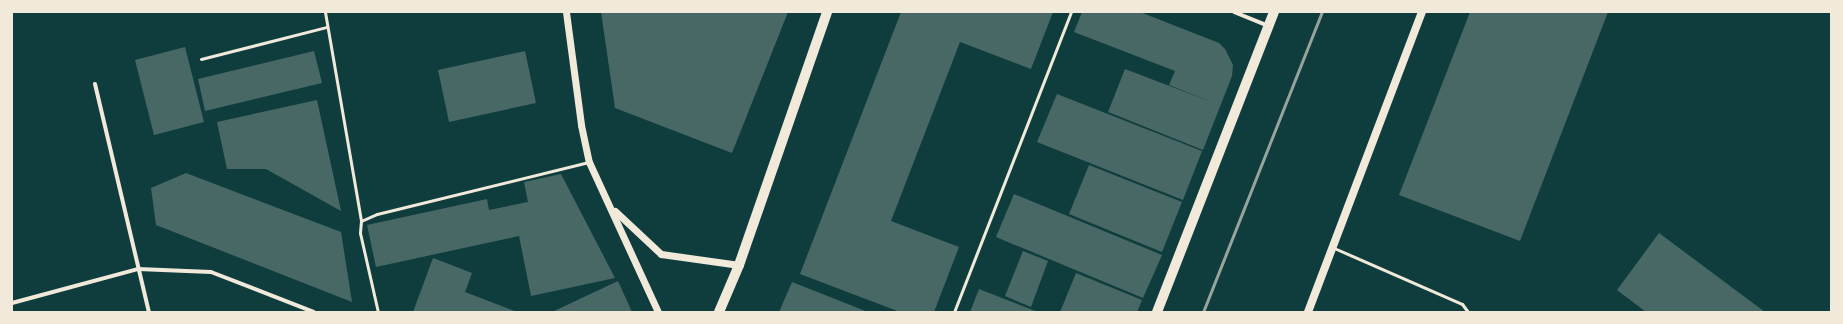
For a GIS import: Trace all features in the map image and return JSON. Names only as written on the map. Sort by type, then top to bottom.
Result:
[{"type":"main road","points":[[719,312],[739,265],[827,12]]},
{"type":"main road","points":[[1157,312],[1274,12]]},
{"type":"main road","points":[[1308,312],[1422,12]]},
{"type":"street","points":[[566,12],[581,125],[589,162],[658,312]]},
{"type":"street","points":[[1234,12],[1268,26]]},
{"type":"street","points":[[95,84],[149,312]]},
{"type":"street","points":[[611,208],[661,254],[739,265]]},
{"type":"street","points":[[12,304],[138,269],[211,272],[314,312]]},
{"type":"lane","points":[[325,12],[361,221],[360,233],[378,312]]},
{"type":"lane","points":[[954,312],[1071,12]]},
{"type":"lane","points":[[201,59],[327,27]]},
{"type":"lane","points":[[361,221],[377,214],[589,162]]},
{"type":"lane","points":[[1332,248],[1462,304],[1468,312]]},
{"type":"building","points":[[601,12],[788,12],[732,153],[615,108]]},
{"type":"building","points":[[901,12],[1053,12],[1031,69],[960,42],[891,221],[959,247],[934,312],[900,312],[800,274]]},
{"type":"building","points":[[1082,12],[1140,12],[1219,43],[1225,49],[1233,65],[1232,76],[1203,150],[1108,112],[1125,69],[1214,103],[1169,85],[1175,71],[1074,32]]},
{"type":"building","points":[[1470,12],[1608,12],[1520,241],[1399,195]]},
{"type":"building","points":[[185,47],[204,122],[154,135],[135,60]]},
{"type":"building","points":[[314,51],[322,83],[205,111],[198,79]]},
{"type":"building","points":[[525,51],[536,103],[449,122],[438,70]]},
{"type":"building","points":[[1057,94],[1202,151],[1183,200],[1037,142]]},
{"type":"building","points":[[317,100],[341,211],[266,169],[227,169],[217,122]]},
{"type":"building","points":[[1089,165],[1182,202],[1162,252],[1069,214]]},
{"type":"building","points":[[186,173],[341,232],[352,302],[156,225],[151,188]]},
{"type":"building","points":[[561,174],[615,278],[531,296],[519,236],[376,267],[367,225],[487,199],[489,210],[528,202],[524,182]]},
{"type":"building","points":[[1014,194],[1162,255],[1143,298],[996,237]]},
{"type":"building","points":[[1659,233],[1765,312],[1646,312],[1617,290]]},
{"type":"building","points":[[1023,251],[1048,261],[1031,307],[1005,296]]},
{"type":"building","points":[[433,258],[472,273],[465,292],[517,312],[413,312]]},
{"type":"building","points":[[1076,273],[1142,300],[1137,312],[1060,312]]},
{"type":"building","points":[[618,281],[632,312],[552,312]]},
{"type":"building","points":[[792,282],[868,312],[779,312]]},
{"type":"building","points":[[979,289],[1038,312],[970,312]]},
{"type":"railway","points":[[1203,312],[1322,12]]}]
